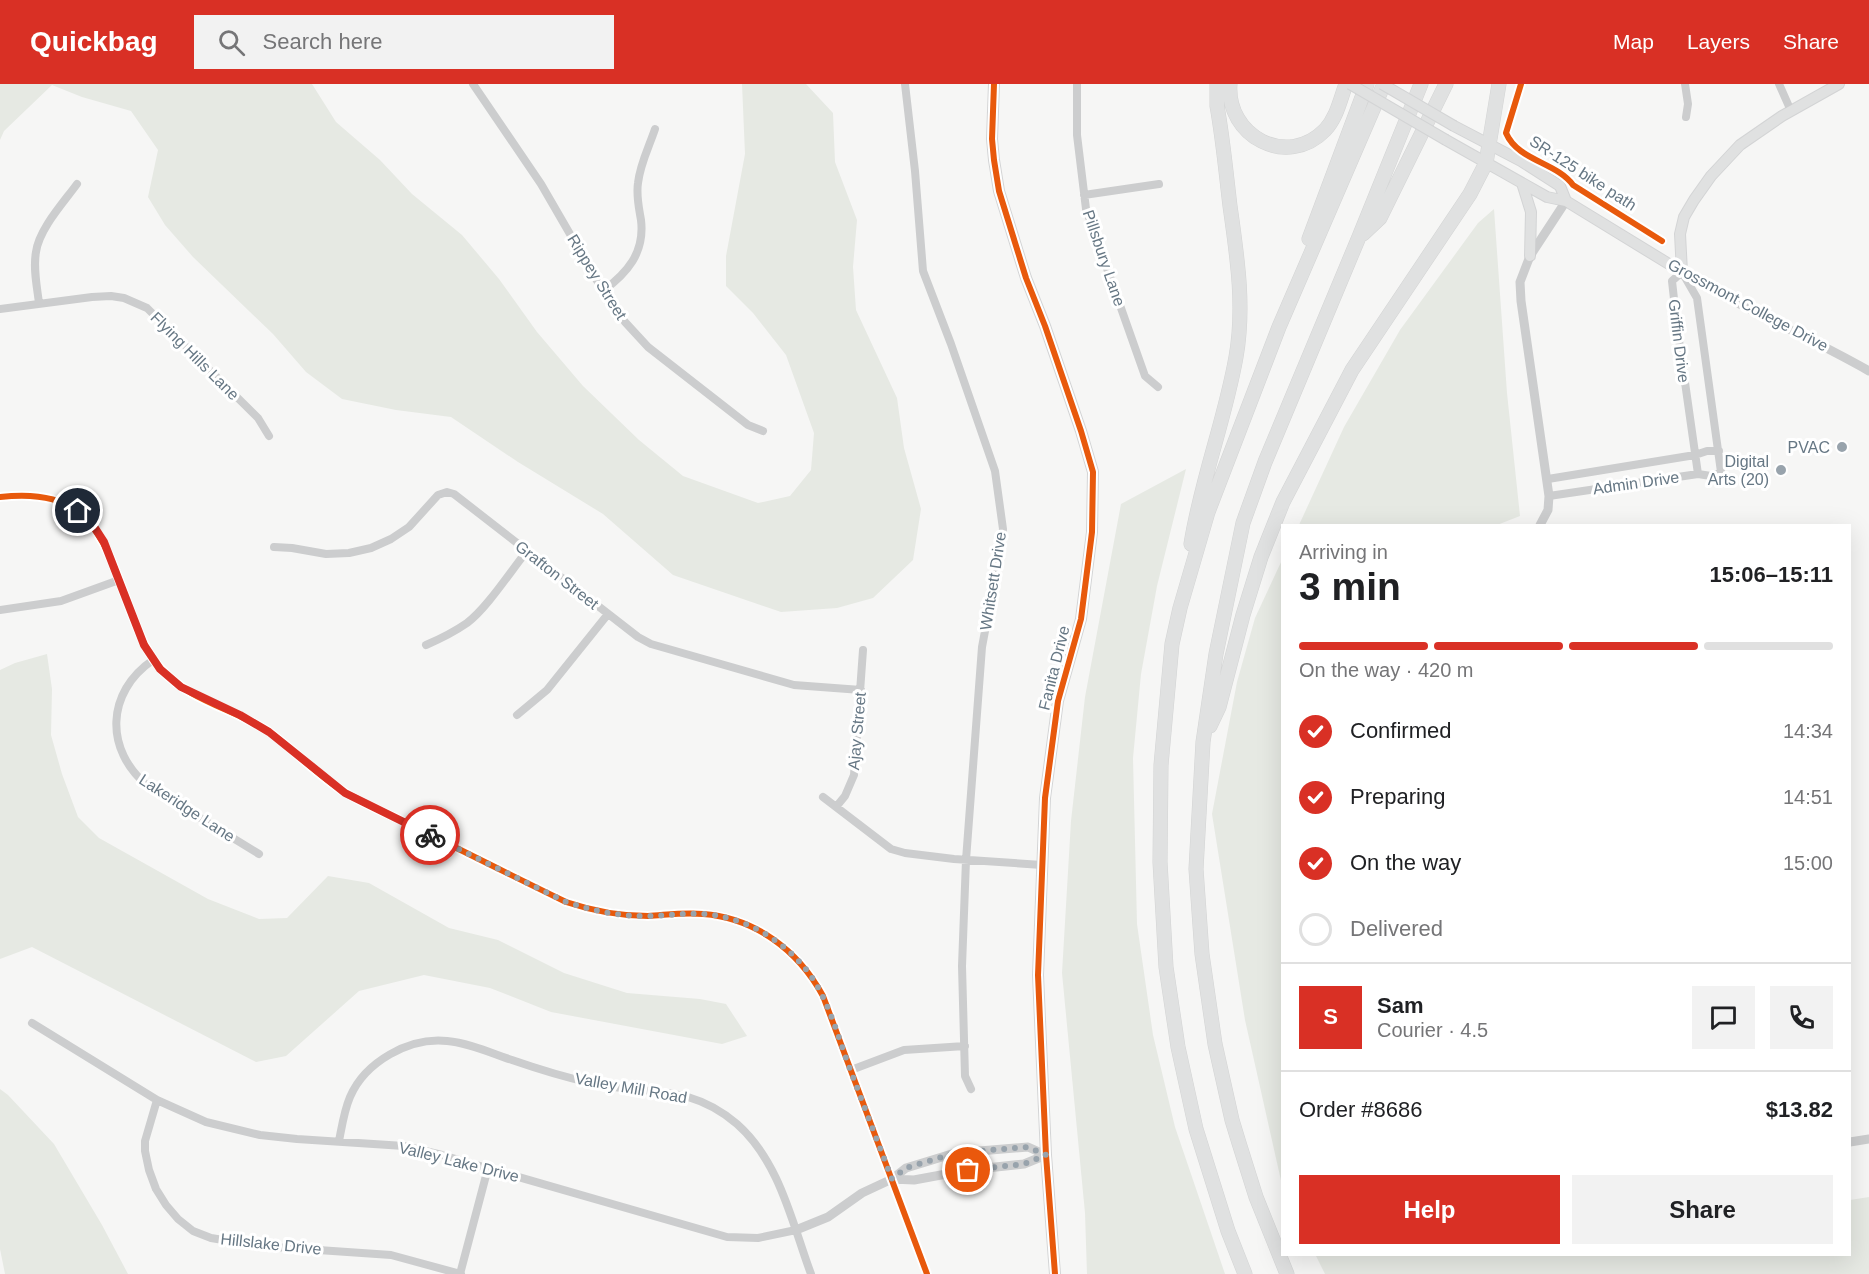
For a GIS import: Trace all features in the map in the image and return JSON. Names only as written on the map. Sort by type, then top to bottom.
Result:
[{"type":"highway","points":[[1217,84],[1217,106],[1241,305],[1237,355],[1194,523],[1172,644],[1161,765],[1160,862],[1166,967],[1178,1047],[1196,1129],[1228,1231],[1245,1274]]},
{"type":"highway","points":[[1230,84],[1232,107],[1244,129],[1262,142],[1289,147],[1304,144],[1323,132],[1336,113],[1346,84]]},
{"type":"highway","points":[[1289,305],[1314,222],[1367,84]]},
{"type":"highway","points":[[1180,608],[1208,512],[1289,305],[1383,84]]},
{"type":"highway","points":[[1287,1274],[1256,1197],[1236,1136],[1215,1044],[1202,954],[1196,869],[1203,742],[1216,654],[1243,524],[1265,462],[1421,84]]},
{"type":"highway","points":[[1359,237],[1380,218],[1446,84]]},
{"type":"highway","points":[[1203,742],[1219,707],[1261,557],[1283,502],[1352,370],[1470,194],[1486,163],[1498,102],[1499,84]]},
{"type":"main road","name":"Fanita Drive","points":[[993,84],[992,140],[999,191],[1026,278],[1045,326],[1093,472],[1092,532],[1081,619],[1058,701],[1045,798],[1038,975],[1046,1155],[1055,1274]]},
{"type":"main road","name":"Grossmont College Drive","points":[[1350,84],[1547,197],[1566,201],[1682,272]]},
{"type":"main road","name":"Grossmont College Drive","points":[[1383,84],[1454,126],[1521,161],[1560,186],[1566,201]]},
{"type":"main road","points":[[1682,272],[1680,234],[1684,217],[1711,176],[1740,145],[1791,111],[1839,84]]},
{"type":"main road","points":[[1522,183],[1531,212],[1530,256]]},
{"type":"street","name":"Rippey Street","points":[[473,84],[541,184],[603,291],[625,322],[648,347],[748,425],[764,431]]},
{"type":"street","name":"Whitsett Drive","points":[[905,84],[915,171],[922,271],[951,344],[995,471],[1003,529],[982,647],[966,860],[962,966],[966,1076],[971,1089]]},
{"type":"street","name":"Pillsbury Lane","points":[[1077,84],[1077,135],[1086,209],[1145,376],[1158,387]]},
{"type":"street","points":[[1685,84],[1688,104],[1686,117]]},
{"type":"street","points":[[1779,84],[1791,111]]},
{"type":"street","points":[[603,291],[626,272],[638,248],[641,225],[638,183],[641,166],[655,129]]},
{"type":"street","points":[[39,303],[35,252],[46,227],[76,184]]},
{"type":"street","points":[[1084,195],[1159,184]]},
{"type":"street","points":[[1541,524],[1548,510],[1548,479],[1520,282],[1530,256],[1566,201]]},
{"type":"street","name":"Grossmont College Drive","points":[[1682,272],[1708,288],[1869,371]]},
{"type":"street","name":"Griffin Drive","points":[[1698,474],[1672,281],[1682,272],[1697,298],[1721,471]]},
{"type":"street","name":"Flying Hills Lane","points":[[0,309],[111,296],[124,298],[147,308],[258,418],[269,436]]},
{"type":"street","name":"Admin Drive","points":[[1548,479],[1695,455],[1707,451],[1719,451]]},
{"type":"street","name":"Admin Drive","points":[[1549,496],[1698,474],[1711,476],[1721,471]]},
{"type":"street","name":"Grafton Street","points":[[274,547],[326,554],[349,553],[371,548],[409,527],[438,495],[447,492],[454,494],[638,637],[651,644],[794,685],[861,690]]},
{"type":"street","points":[[0,497],[39,496],[59,501],[78,511],[99,533],[144,645],[167,676],[188,692],[240,715],[269,732],[345,793],[566,902],[623,915],[650,916],[689,913],[714,915],[739,921],[762,932],[793,954],[816,985],[825,1002],[927,1274]]},
{"type":"street","points":[[426,645],[444,638],[468,622],[527,551]]},
{"type":"street","points":[[0,610],[61,601],[119,580]]},
{"type":"street","points":[[517,715],[547,690],[608,614]]},
{"type":"street","name":"Ajay Street","points":[[836,807],[845,796],[854,775],[863,650]]},
{"type":"street","name":"Lakeridge Lane","points":[[153,660],[132,679],[120,703],[116,730],[124,758],[134,773],[148,786],[259,854]]},
{"type":"street","points":[[822,797],[891,849],[905,853],[966,860],[1042,866]]},
{"type":"street","name":"Valley Lake Drive","points":[[32,1023],[156,1100],[207,1122],[279,1138],[404,1146],[718,1235],[736,1238],[758,1238],[796,1230],[828,1217],[862,1193],[892,1179],[906,1168],[955,1153],[1028,1147],[1046,1155]]},
{"type":"street","name":"Valley Mill Road","points":[[339,1141],[351,1094],[370,1069],[386,1057],[404,1048],[425,1042],[447,1041],[473,1047],[546,1072],[595,1084],[670,1092],[695,1099],[718,1110],[739,1126],[764,1155],[796,1230],[811,1274]]},
{"type":"street","points":[[851,1070],[904,1050],[964,1046]]},
{"type":"street","name":"Hillslake Drive","points":[[156,1100],[145,1141],[149,1170],[165,1205],[184,1226],[211,1238],[260,1246],[391,1255],[460,1274]]},
{"type":"street","points":[[1851,1142],[1869,1139]]},
{"type":"street","name":"Valley Lake Drive","points":[[892,1179],[914,1180],[968,1170],[1024,1164],[1046,1155]]},
{"type":"street","points":[[460,1274],[488,1168]]},
{"type":"shaded area","points":[[0,84],[312,84],[336,122],[380,160],[412,194],[462,235],[499,279],[537,332],[583,386],[639,440],[683,476],[758,503],[790,496],[811,470],[814,433],[786,355],[753,313],[726,286],[726,256],[745,154],[742,84],[806,84],[833,113],[835,162],[857,220],[853,267],[856,310],[897,398],[904,448],[921,509],[913,560],[873,598],[837,608],[781,612],[673,575],[603,514],[518,462],[451,417],[396,410],[342,399],[306,372],[273,334],[193,257],[165,225],[148,197],[158,150],[131,111],[82,97],[52,85],[4,131],[0,140]]},
{"type":"shaded area","points":[[1494,209],[1507,393],[1520,516],[1500,524],[1299,524],[1344,427],[1400,330],[1478,223]]},
{"type":"shaded area","points":[[1186,469],[1157,586],[1141,674],[1133,758],[1137,924],[1153,1035],[1175,1127],[1225,1274],[1087,1274],[1085,1213],[1062,973],[1071,821],[1085,697],[1121,504]]},
{"type":"shaded area","points":[[1281,562],[1281,1181],[1245,1020],[1212,814],[1237,682],[1255,618]]},
{"type":"shaded area","points":[[47,654],[52,689],[51,735],[78,817],[99,838],[208,899],[259,919],[287,918],[328,876],[369,883],[449,928],[498,940],[564,973],[627,993],[700,999],[726,1004],[747,1036],[722,1044],[551,1012],[490,988],[424,975],[359,991],[286,1056],[256,1062],[32,947],[0,959],[0,670]]},
{"type":"shaded area","points":[[0,1089],[54,1144],[128,1274],[5,1274],[0,1249]]},
{"type":"shaded area","points":[[1869,1197],[1869,1274],[1325,1274],[1316,1256],[1851,1256],[1851,1200]]},
{"type":"cycle path","points":[[994,84],[992,139],[999,191],[1026,278],[1045,326],[1093,472],[1092,532],[1081,619],[1058,701],[1045,798],[1038,975],[1046,1155],[1055,1274]]},
{"type":"cycle path","name":"SR-125 bike path","points":[[1521,84],[1506,133],[1519,150],[1557,171],[1573,185],[1662,241]]},
{"type":"cycle path","points":[[0,497],[31,496],[56,501],[76,510],[91,524],[103,543],[141,637],[162,670],[186,690],[268,731],[325,779],[355,798],[566,902],[627,915],[689,913],[722,917],[757,930],[788,951],[813,979],[823,996],[927,1274]]},
{"type":"way so far","points":[[430,835],[566,902],[581,907],[623,915],[650,916],[689,913],[714,915],[739,921],[772,938],[793,954],[823,996],[892,1179],[906,1168],[955,1153],[1028,1147],[1046,1155],[1024,1164],[968,1170]]},
{"type":"place","name":"PVAC","points":[[1842,447]]},
{"type":"place","name":"Digital Arts (20)","points":[[1781,470]]},
{"type":"route","points":[[78,511],[93,525],[104,542],[144,645],[167,676],[188,692],[240,715],[269,732],[345,793],[430,835]]}]
